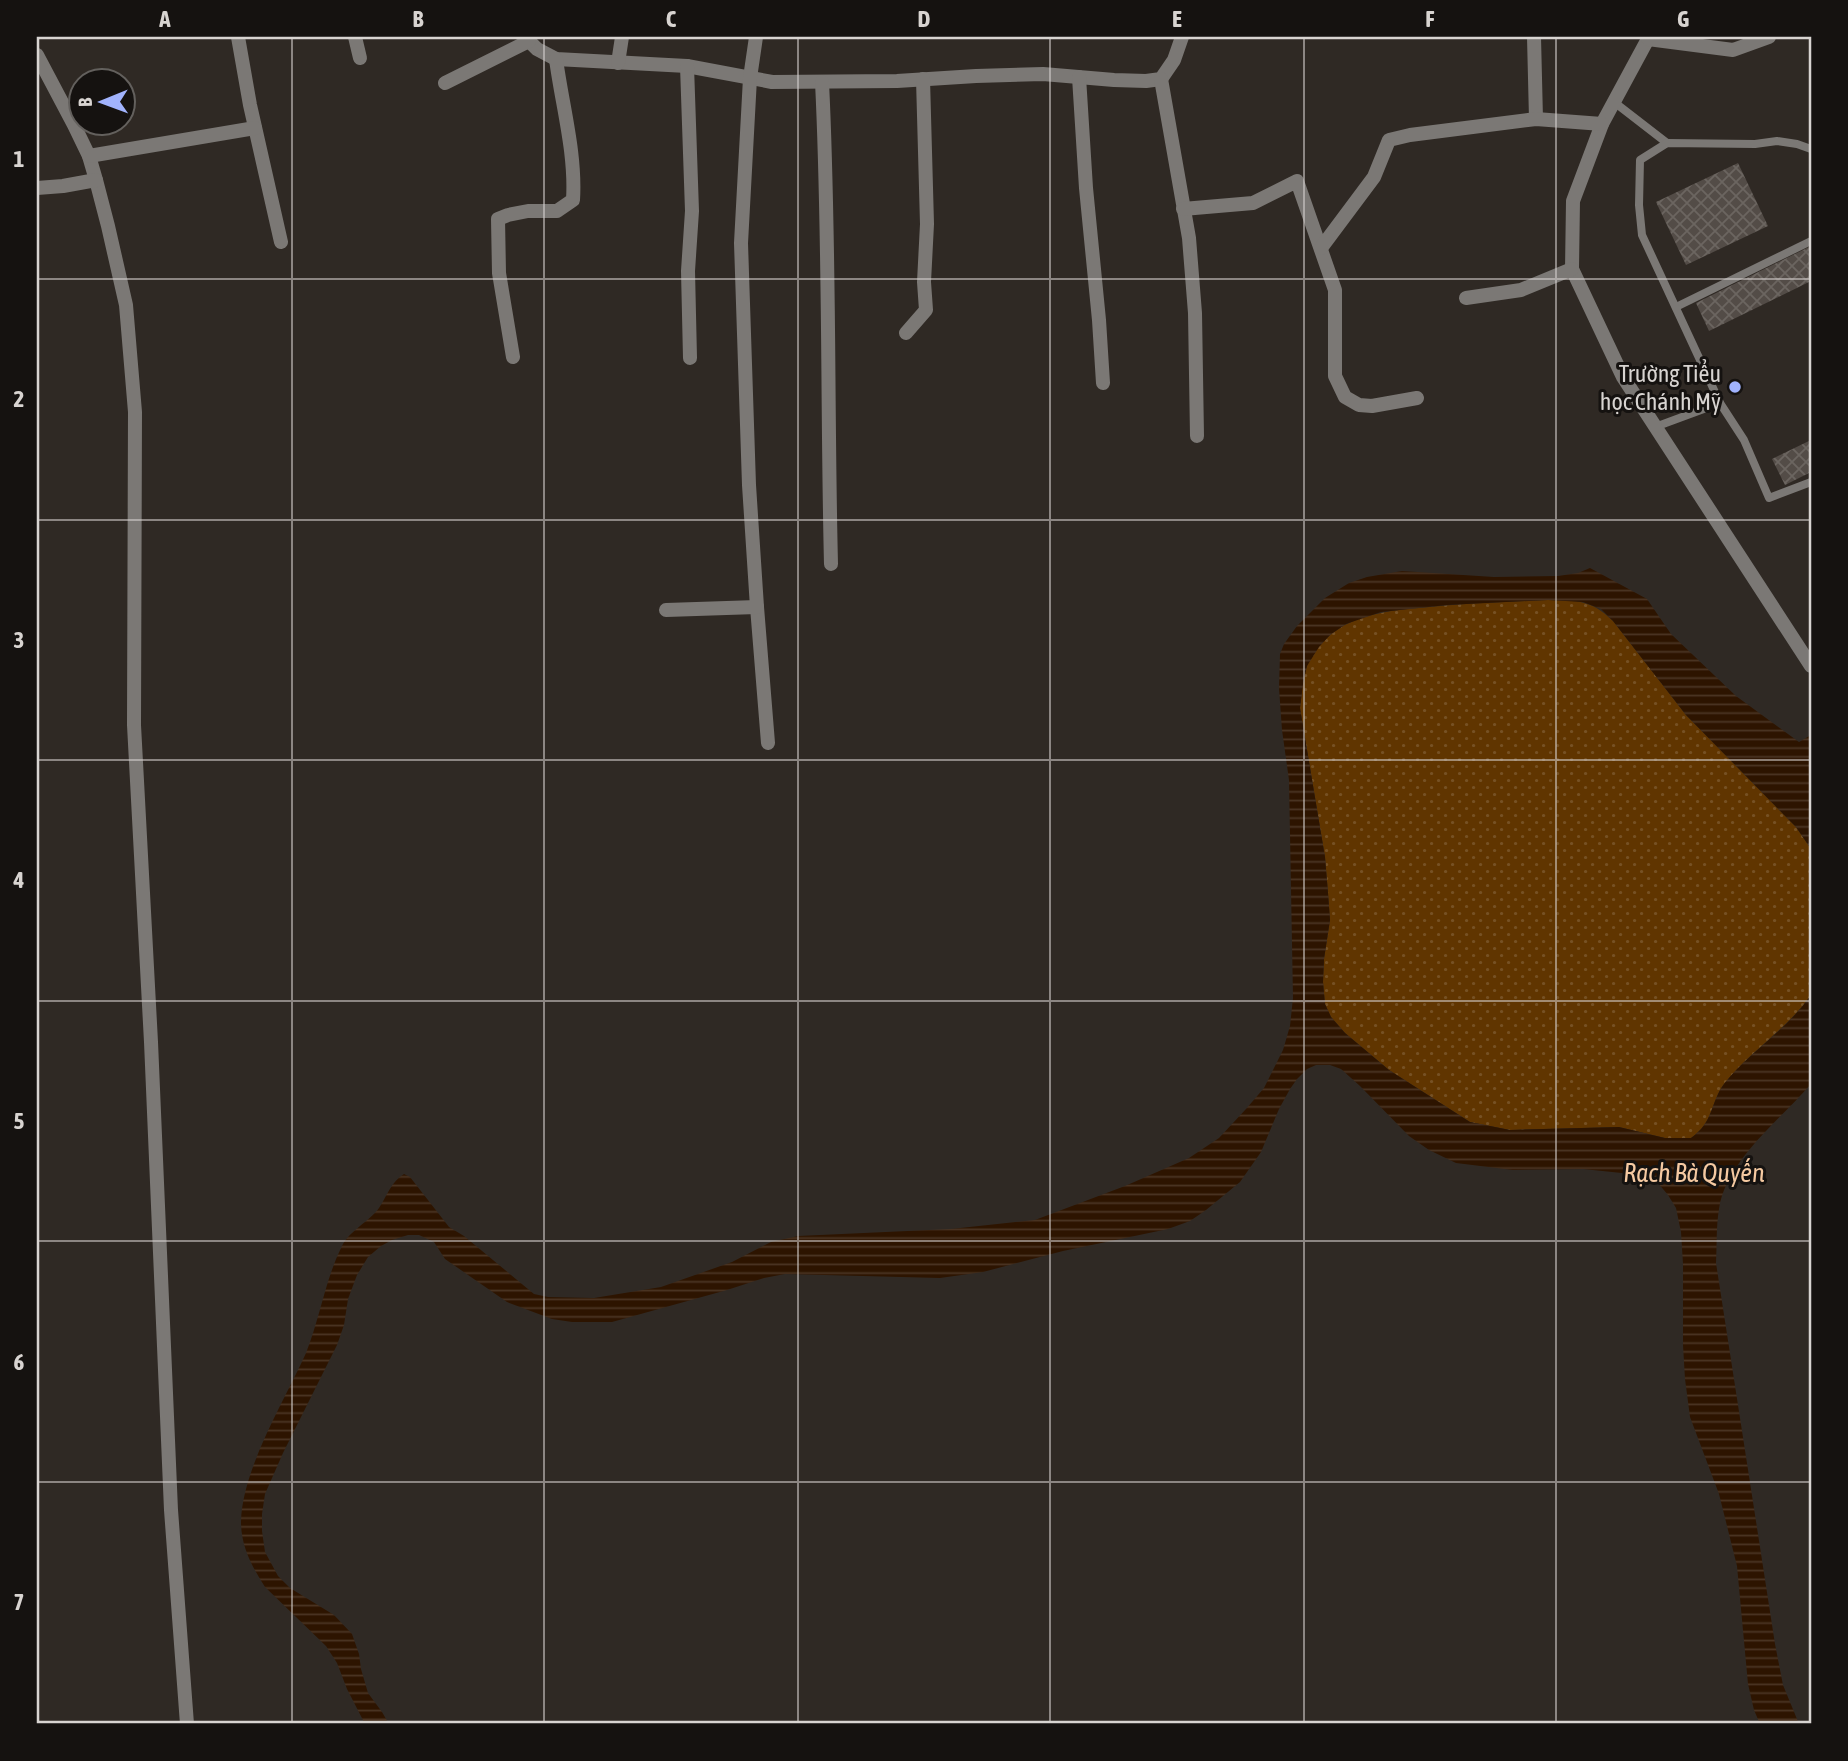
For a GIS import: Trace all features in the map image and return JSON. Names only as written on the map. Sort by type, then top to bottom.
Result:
[{"type":"street","points":[[238,37],[281,242]]},
{"type":"street","points":[[355,37],[360,58]]},
{"type":"street","points":[[618,63],[622,37]]},
{"type":"street","points":[[756,37],[750,78],[741,243],[749,485],[768,743]]},
{"type":"street","points":[[1182,37],[1174,60],[1161,79],[1189,238],[1195,313],[1197,436]]},
{"type":"street","points":[[1534,37],[1535,119]]},
{"type":"street","points":[[1769,37],[1733,50],[1649,38],[1602,124],[1573,201],[1572,269],[1623,376],[1811,666]]},
{"type":"street","points":[[445,83],[527,39],[537,49],[556,59],[687,66],[772,82],[1043,74],[1125,80],[1161,79]]},
{"type":"street","points":[[37,55],[89,156],[126,305],[135,412],[134,725],[151,1042],[170,1510],[187,1724]]},
{"type":"street","points":[[513,357],[499,273],[498,219],[528,211],[557,211],[573,200],[570,141],[556,59]]},
{"type":"street","points":[[687,66],[692,211],[688,271],[690,358]]},
{"type":"street","points":[[1079,77],[1103,383]]},
{"type":"street","points":[[906,333],[926,310],[924,282],[927,224],[923,79]]},
{"type":"street","points":[[822,82],[826,173],[831,564]]},
{"type":"street","points":[[1321,248],[1374,177],[1389,140],[1535,119],[1602,124]]},
{"type":"street","points":[[89,156],[255,128]]},
{"type":"street","points":[[37,188],[96,180]]},
{"type":"street","points":[[1183,209],[1253,203],[1297,181],[1335,290],[1335,376],[1345,397],[1359,405],[1372,406],[1417,398]]},
{"type":"street","points":[[1466,298],[1521,290],[1572,269]]},
{"type":"street","points":[[666,610],[757,607]]},
{"type":"lane","points":[[1614,102],[1667,143]]},
{"type":"lane","points":[[1811,149],[1777,141],[1755,144],[1667,143],[1640,160],[1639,205],[1642,235],[1720,403],[1744,440],[1769,498],[1811,482]]},
{"type":"lane","points":[[1676,307],[1811,241]]},
{"type":"lane","points":[[1655,427],[1720,403]]},
{"type":"shaded area","points":[[1548,600],[1590,605],[1613,621],[1686,715],[1796,827],[1811,849],[1811,995],[1791,1019],[1734,1072],[1720,1091],[1708,1119],[1691,1138],[1665,1138],[1619,1127],[1510,1130],[1470,1122],[1389,1070],[1345,1033],[1331,1017],[1325,1004],[1324,959],[1330,920],[1325,857],[1300,708],[1304,676],[1310,660],[1318,647],[1341,627],[1373,615],[1451,605]]},
{"type":"water","name":"Rạch Bà Quyến","points":[[1590,568],[1647,599],[1671,634],[1736,696],[1799,742],[1811,735],[1811,849],[1796,827],[1686,715],[1601,609],[1583,602],[1548,600],[1447,605],[1381,612],[1346,624],[1330,635],[1307,666],[1303,684],[1300,708],[1325,857],[1330,920],[1324,959],[1325,1004],[1331,1017],[1345,1033],[1389,1070],[1470,1122],[1510,1130],[1619,1127],[1665,1138],[1691,1138],[1708,1119],[1720,1091],[1734,1072],[1791,1019],[1811,995],[1811,1084],[1756,1142],[1732,1174],[1719,1209],[1716,1263],[1775,1644],[1783,1685],[1799,1724],[1760,1724],[1754,1710],[1748,1684],[1737,1566],[1719,1494],[1690,1417],[1683,1345],[1681,1232],[1676,1208],[1668,1195],[1658,1183],[1641,1175],[1583,1169],[1513,1170],[1456,1163],[1429,1150],[1409,1136],[1341,1069],[1330,1065],[1316,1065],[1307,1069],[1290,1089],[1261,1152],[1240,1182],[1190,1221],[1168,1229],[1063,1251],[983,1272],[940,1278],[785,1274],[612,1322],[572,1322],[552,1319],[507,1302],[445,1259],[434,1242],[419,1235],[408,1235],[381,1246],[368,1257],[357,1275],[337,1345],[283,1453],[265,1494],[262,1514],[265,1552],[278,1576],[290,1588],[334,1615],[352,1634],[368,1693],[389,1724],[365,1724],[337,1663],[326,1646],[260,1579],[245,1548],[241,1522],[248,1480],[256,1458],[306,1353],[331,1272],[342,1246],[350,1235],[375,1213],[400,1177],[404,1174],[410,1177],[449,1227],[464,1236],[534,1294],[594,1298],[661,1287],[732,1262],[771,1242],[798,1236],[951,1229],[1035,1220],[1189,1158],[1219,1138],[1264,1088],[1283,1050],[1290,1026],[1293,998],[1289,780],[1279,688],[1280,654],[1284,644],[1297,626],[1325,598],[1349,583],[1367,577],[1402,571],[1494,577],[1558,576]]},
{"type":"building","points":[[1738,163],[1768,226],[1686,265],[1656,202]]},
{"type":"building","points":[[1811,246],[1811,281],[1709,331],[1696,303]]},
{"type":"building","points":[[1811,440],[1811,472],[1785,485],[1772,459]]},
{"type":"place","name":"Trường Tiểu học Chánh Mỹ","points":[[1735,387]]}]
